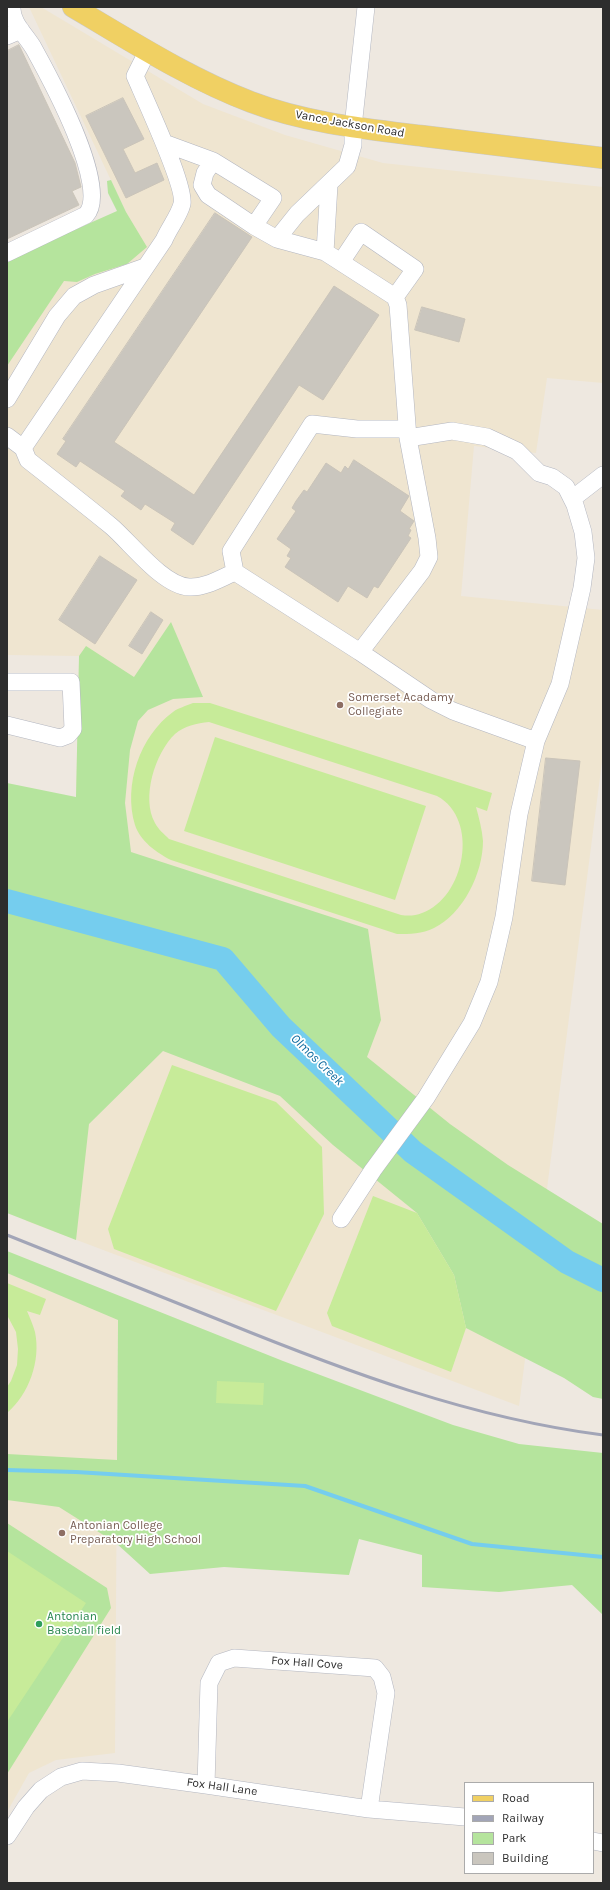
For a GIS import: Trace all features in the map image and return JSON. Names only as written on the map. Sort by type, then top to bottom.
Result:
[{"type":"main road","name":"Vance Jackson Road","points":[[73,7],[187,73],[252,103],[303,118],[353,127],[603,158]]},
{"type":"street","points":[[7,253],[86,215],[91,210],[92,199],[92,183],[87,162],[48,76],[33,47],[14,33],[12,7]]},
{"type":"street","points":[[277,239],[297,214],[329,185],[347,166],[353,145],[353,127],[366,7]]},
{"type":"street","points":[[23,448],[164,240],[182,203],[181,188],[164,143],[135,76],[148,50]]},
{"type":"street","points":[[164,143],[213,161],[273,198],[254,226]]},
{"type":"street","points":[[213,161],[205,173],[202,185],[208,196],[277,239],[325,252],[395,297],[398,305],[408,434],[425,525],[429,557],[422,571],[360,652]]},
{"type":"street","points":[[325,252],[329,185]]},
{"type":"street","points":[[342,262],[361,232],[415,269],[395,297]]},
{"type":"street","points":[[7,399],[57,316],[74,296],[94,285],[145,267]]},
{"type":"street","points":[[341,1218],[376,1164],[426,1098],[472,1023],[489,982],[504,917],[519,814],[536,741],[560,684],[582,588],[586,558],[583,532],[572,499],[566,487],[552,477],[539,473],[517,451],[487,437],[452,431],[408,434],[312,424],[231,551],[235,572],[360,652],[431,700],[453,711],[536,741]]},
{"type":"street","points":[[7,436],[23,448],[28,460],[112,527],[161,573],[176,583],[188,587],[202,586],[235,572]]},
{"type":"street","points":[[572,499],[603,475]]},
{"type":"street","points":[[7,682],[71,682],[73,729],[68,735],[60,738],[7,725]]},
{"type":"street","name":"Fox Hall Cove","points":[[206,1785],[209,1683],[219,1663],[234,1658],[375,1668],[382,1677],[386,1693],[369,1809]]},
{"type":"street","name":"Fox Hall Lane","points":[[8,1832],[26,1807],[41,1790],[61,1777],[82,1771],[118,1773],[369,1809],[464,1817]]},
{"type":"shaded area","name":"Somerset Acadamy Collegiate","points":[[29,7],[41,7],[203,104],[285,135],[383,163],[603,187],[603,383],[547,378],[536,453],[474,446],[461,596],[603,610],[603,754],[519,1406],[26,1221],[76,797],[79,656],[7,655],[7,352],[75,243],[126,212]]},
{"type":"shaded area","name":"Antonian College Preparatory High School","points":[[7,1273],[118,1319],[115,1753],[56,1760],[29,1773],[7,1812]]},
{"type":"green space","points":[[111,180],[126,212],[147,247],[127,264],[95,274],[77,282],[64,281],[7,366],[7,260],[117,211],[108,193],[107,181]]},
{"type":"green space","points":[[171,622],[203,697],[173,699],[148,710],[138,721],[130,750],[125,803],[131,852],[368,929],[381,1020],[367,1057],[450,1124],[508,1165],[603,1224],[603,1399],[593,1397],[564,1378],[466,1328],[454,1275],[417,1213],[333,1145],[280,1096],[163,1051],[89,1124],[76,1240],[7,1213],[7,783],[76,797],[79,656],[86,646],[134,677]]},
{"type":"green space","points":[[193,703],[210,703],[492,793],[487,811],[476,807],[483,837],[482,853],[475,879],[462,903],[444,922],[434,928],[420,933],[397,934],[171,860],[160,854],[145,841],[137,831],[132,810],[131,794],[133,778],[137,762],[151,734],[161,722],[173,712]],"holes":[[[209,722],[437,796],[450,807],[459,822],[462,839],[462,858],[457,875],[449,892],[437,905],[417,915],[409,916],[401,915],[169,839],[155,823],[151,813],[149,801],[152,776],[161,752],[168,742],[182,729],[195,724]]]},
{"type":"green space","points":[[215,737],[426,806],[395,900],[184,831]]},
{"type":"green space","points":[[172,1065],[276,1102],[322,1147],[324,1214],[276,1311],[114,1249],[108,1229]]},
{"type":"green space","points":[[373,1196],[417,1213],[454,1275],[466,1328],[451,1372],[332,1326],[327,1313]]},
{"type":"green space","points":[[7,1251],[283,1361],[453,1425],[519,1444],[603,1453],[603,1615],[572,1585],[499,1592],[422,1587],[422,1555],[359,1539],[349,1575],[224,1567],[150,1574],[116,1543],[59,1507],[7,1500],[7,1454],[117,1460],[118,1320],[7,1273]]},
{"type":"green space","points":[[7,1283],[46,1299],[40,1315],[27,1311],[35,1332],[35,1365],[32,1376],[22,1396],[7,1413],[7,1387],[17,1365],[18,1349],[16,1332],[7,1315]]},
{"type":"green space","points":[[217,1381],[264,1383],[263,1405],[216,1403]]},
{"type":"green space","points":[[7,1523],[107,1588],[111,1608],[7,1774]]},
{"type":"green space","name":"Antonian Baseball field","points":[[7,1551],[86,1603],[7,1722]]},
{"type":"building","points":[[19,45],[75,163],[81,187],[72,191],[79,205],[7,239],[7,51]]},
{"type":"building","points":[[123,98],[144,139],[123,149],[135,173],[157,163],[164,180],[126,198],[86,116]]},
{"type":"building","points":[[215,213],[252,237],[114,442],[194,495],[334,286],[379,315],[323,400],[299,385],[193,545],[171,530],[175,523],[145,504],[141,510],[121,496],[125,491],[80,461],[76,467],[57,454],[66,441],[63,439]]},
{"type":"building","points":[[422,307],[465,319],[459,342],[415,330]]},
{"type":"building","points":[[354,460],[409,496],[400,511],[414,521],[409,529],[411,530],[408,536],[411,538],[378,588],[374,586],[367,598],[348,586],[338,602],[285,567],[291,558],[287,556],[291,549],[277,539],[296,511],[292,508],[296,501],[304,490],[307,492],[326,463],[341,473],[345,466],[348,469]]},
{"type":"building","points":[[100,556],[137,580],[95,644],[59,620]]},
{"type":"building","points":[[151,612],[163,620],[142,654],[129,646]]},
{"type":"building","points":[[546,758],[580,761],[565,885],[532,881]]},
{"type":"waterway","name":"Olmos Creek","points":[[7,901],[223,959],[281,1027],[413,1152],[567,1262],[603,1280]]},
{"type":"waterway","points":[[7,1470],[76,1472],[305,1486],[472,1544],[603,1557]]},
{"type":"railway","points":[[7,1235],[268,1340],[362,1375],[456,1405],[553,1427],[603,1435]]},
{"type":"place","name":"Somerset Acadamy Collegiate","points":[[340,705]]},
{"type":"place","name":"Antonian College Preparatory High School","points":[[62,1533]]},
{"type":"place","name":"Antonian Baseball field","points":[[39,1624]]}]
